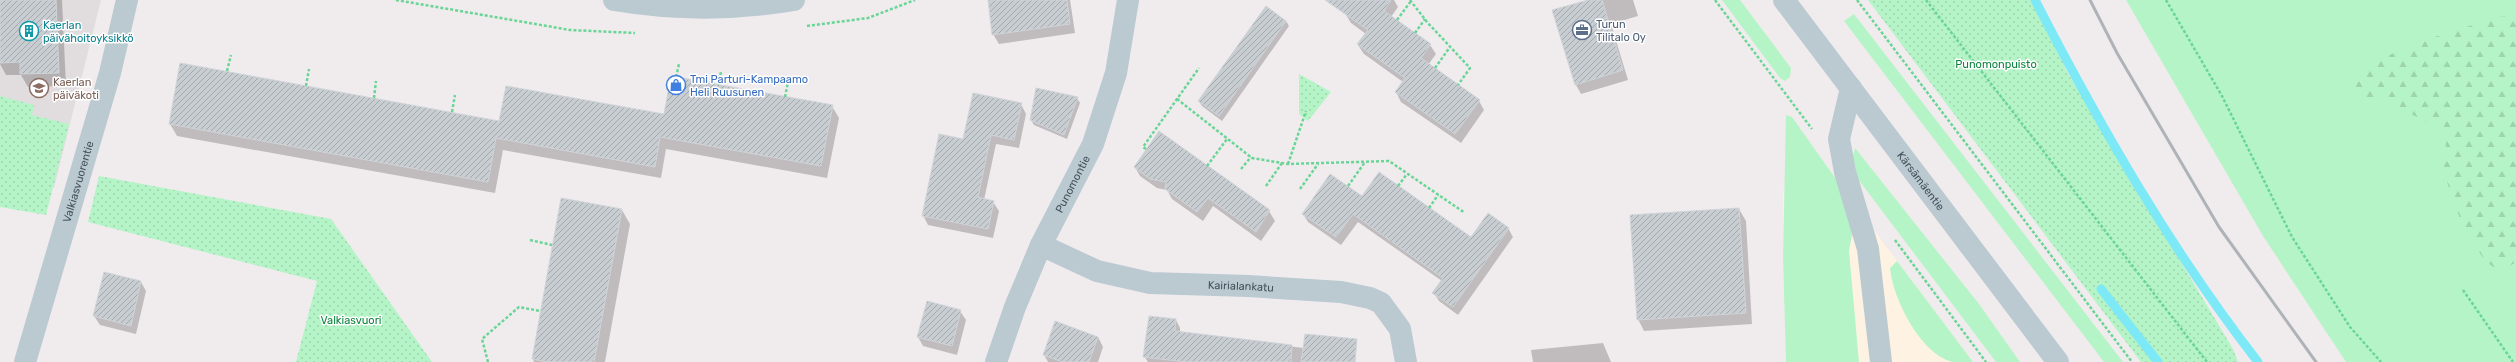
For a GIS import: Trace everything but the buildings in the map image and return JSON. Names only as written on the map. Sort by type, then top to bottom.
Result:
[{"type":"street","name":"Valkiasvuorentie","points":[[25,362],[110,74],[127,0]]},
{"type":"street","points":[[614,0],[636,4],[720,6],[773,4],[794,0]]},
{"type":"street","name":"Punomontie","points":[[996,362],[1015,307],[1041,245],[1093,144],[1116,73],[1128,0]]},
{"type":"street","name":"Kärsämäentie","points":[[1784,0],[2058,362]]},
{"type":"street","points":[[1851,88],[1839,139],[1845,172],[1868,249],[1881,362]]},
{"type":"street","name":"Kairialankatu","points":[[1041,245],[1097,271],[1150,284],[1248,286],[1341,292],[1370,298],[1381,303],[1400,329],[1406,362]]},
{"type":"path","points":[[1857,0],[2132,362]]},
{"type":"path","points":[[1926,0],[2207,362]]},
{"type":"path","points":[[2166,0],[2222,96],[2292,237],[2350,327],[2381,362]]},
{"type":"path","points":[[1397,20],[1411,1],[1425,19],[1470,68],[1458,85]]},
{"type":"path","points":[[1415,33],[1425,19]]},
{"type":"path","points":[[1435,68],[1450,47]]},
{"type":"path","points":[[227,71],[231,55]]},
{"type":"path","points":[[676,77],[679,64]]},
{"type":"path","points":[[1146,149],[1143,147],[1199,68]]},
{"type":"path","points":[[306,86],[309,69]]},
{"type":"path","points":[[719,85],[721,71]]},
{"type":"path","points":[[374,98],[376,81]]},
{"type":"path","points":[[785,97],[788,82]]},
{"type":"path","points":[[452,112],[455,95]]},
{"type":"path","points":[[1177,99],[1250,157],[1288,164],[1389,162],[1465,213]]},
{"type":"path","points":[[1288,164],[1306,110]]},
{"type":"path","points":[[1207,166],[1227,138]]},
{"type":"path","points":[[1241,169],[1250,157]]},
{"type":"path","points":[[1348,186],[1366,162]]},
{"type":"path","points":[[1266,186],[1282,163]]},
{"type":"path","points":[[1300,189],[1318,164]]},
{"type":"path","points":[[1398,186],[1407,174]]},
{"type":"path","points":[[1429,208],[1438,195]]},
{"type":"path","points":[[530,240],[552,245]]},
{"type":"path","points":[[2463,290],[2513,362]]},
{"type":"path","points":[[488,362],[482,339],[519,307],[540,311]]},
{"type":"shaded area","name":"Kaerlan päiväkoti","points":[[0,0],[101,0],[54,188],[0,178]]},
{"type":"shaded area","points":[[1843,189],[1973,362],[1786,362],[1783,191]]},
{"type":"green space","points":[[1722,0],[1740,0],[1791,68],[1790,77],[1785,81],[1780,78]]},
{"type":"green space","name":"Punomonpuisto","points":[[1868,0],[2036,0],[2052,30],[2066,70],[2233,349],[2238,362],[2141,362]]},
{"type":"green space","points":[[2126,0],[2516,0],[2516,362],[2346,362],[2263,236]]},
{"type":"green space","points":[[1854,14],[2123,362],[2104,362],[1844,21]]},
{"type":"green space","points":[[2516,15],[2516,262],[2507,268],[2497,269],[2488,263],[2479,252],[2470,238],[2455,205],[2445,174],[2444,163],[2447,136],[2392,104],[2378,99],[2354,95],[2344,87],[2352,78],[2374,61],[2440,35],[2499,17]]},
{"type":"green space","points":[[1299,74],[1331,92],[1308,121],[1299,114]]},
{"type":"green space","points":[[0,96],[34,105],[32,115],[69,124],[46,215],[0,207]]},
{"type":"green space","points":[[1786,115],[1792,117],[1843,189],[1853,230],[1849,251],[1859,362],[1786,362],[1783,256]]},
{"type":"green space","points":[[1855,148],[1979,304],[2020,362],[1996,362],[1858,179],[1852,160]]},
{"type":"green space","name":"Valkiasvuori","points":[[99,176],[331,219],[432,362],[296,362],[317,281],[88,222]]},
{"type":"green space","points":[[1897,261],[1973,362],[1952,362],[1940,357],[1929,348],[1919,336],[1902,309],[1892,281],[1890,268]]},
{"type":"waterway","points":[[2035,0],[2085,94],[2138,186],[2196,276],[2258,362]]},
{"type":"waterway","points":[[2101,289],[2158,362]]},
{"type":"railway","points":[[2090,0],[2117,53],[2219,227],[2316,362]]},
{"type":"place","name":"Turun Tilitalo Oy","points":[[1582,30]]},
{"type":"place","name":"Kaerlan päivähoitoyksikkö","points":[[29,31]]},
{"type":"place","name":"Tmi Parturi-Kampaamo Heli Ruusunen","points":[[676,85]]},
{"type":"place","name":"Kaerlan päiväkoti","points":[[39,88]]}]
